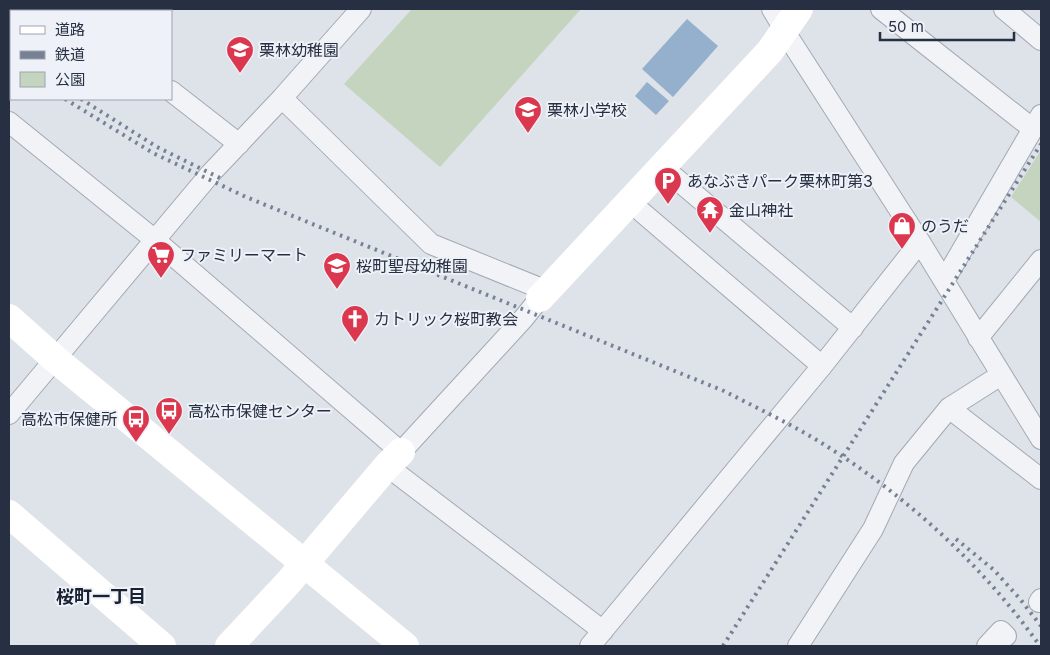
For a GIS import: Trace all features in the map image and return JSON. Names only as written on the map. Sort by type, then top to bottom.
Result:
[{"type":"street","points":[[9,414],[212,173],[362,9]]},
{"type":"street","points":[[882,9],[1037,122],[944,280]]},
{"type":"street","points":[[1004,9],[1041,40]]},
{"type":"street","points":[[230,646],[304,564],[394,459],[661,166],[770,51],[785,16]]},
{"type":"street","points":[[785,16],[978,338],[1041,438]]},
{"type":"street","points":[[172,92],[239,144]]},
{"type":"street","points":[[282,98],[431,244],[544,294]]},
{"type":"street","points":[[9,122],[155,240],[394,459],[603,631]]},
{"type":"street","points":[[661,166],[853,328]]},
{"type":"street","points":[[630,202],[822,366]]},
{"type":"street","points":[[590,646],[822,366],[920,242]]},
{"type":"street","points":[[978,338],[1041,260]]},
{"type":"street","points":[[9,318],[55,359],[405,646]]},
{"type":"street","points":[[798,646],[873,529],[904,463],[950,408],[1001,375]]},
{"type":"street","points":[[950,408],[1041,479]]},
{"type":"street","points":[[9,514],[162,646]]},
{"type":"street","points":[[987,646],[1001,631],[1006,636]]},
{"type":"green space","points":[[412,9],[581,9],[440,167],[344,84]]},
{"type":"green space","points":[[1041,150],[1041,222],[1011,197]]},
{"type":"water","points":[[687,19],[718,46],[673,97],[642,69]]},
{"type":"water","points":[[647,82],[669,101],[656,115],[635,96]]},
{"type":"railway","points":[[67,100],[153,153],[246,197],[724,391],[803,432],[858,467],[888,489],[944,536],[995,589],[1040,646]]},
{"type":"railway","points":[[83,100],[157,147],[222,179]]},
{"type":"railway","points":[[723,646],[1041,144]]},
{"type":"railway","points":[[956,539],[994,570],[1041,626]]},
{"type":"place","name":"栗林幼稚園","points":[[240,74]]},
{"type":"place","name":"栗林小学校","points":[[528,134]]},
{"type":"place","name":"あなぶきパーク栗林町第3","points":[[668,205]]},
{"type":"place","name":"金山神社","points":[[710,234]]},
{"type":"place","name":"のうだ","points":[[902,250]]},
{"type":"place","name":"ファミリーマート","points":[[161,279]]},
{"type":"place","name":"桜町聖母幼稚園","points":[[337,290]]},
{"type":"place","name":"カトリック桜町教会","points":[[355,343]]},
{"type":"place","name":"高松市保健センター","points":[[169,435]]},
{"type":"place","name":"高松市保健所","points":[[136,443]]},
{"type":"district","name":"桜町一丁目","points":[[101,597]]}]
